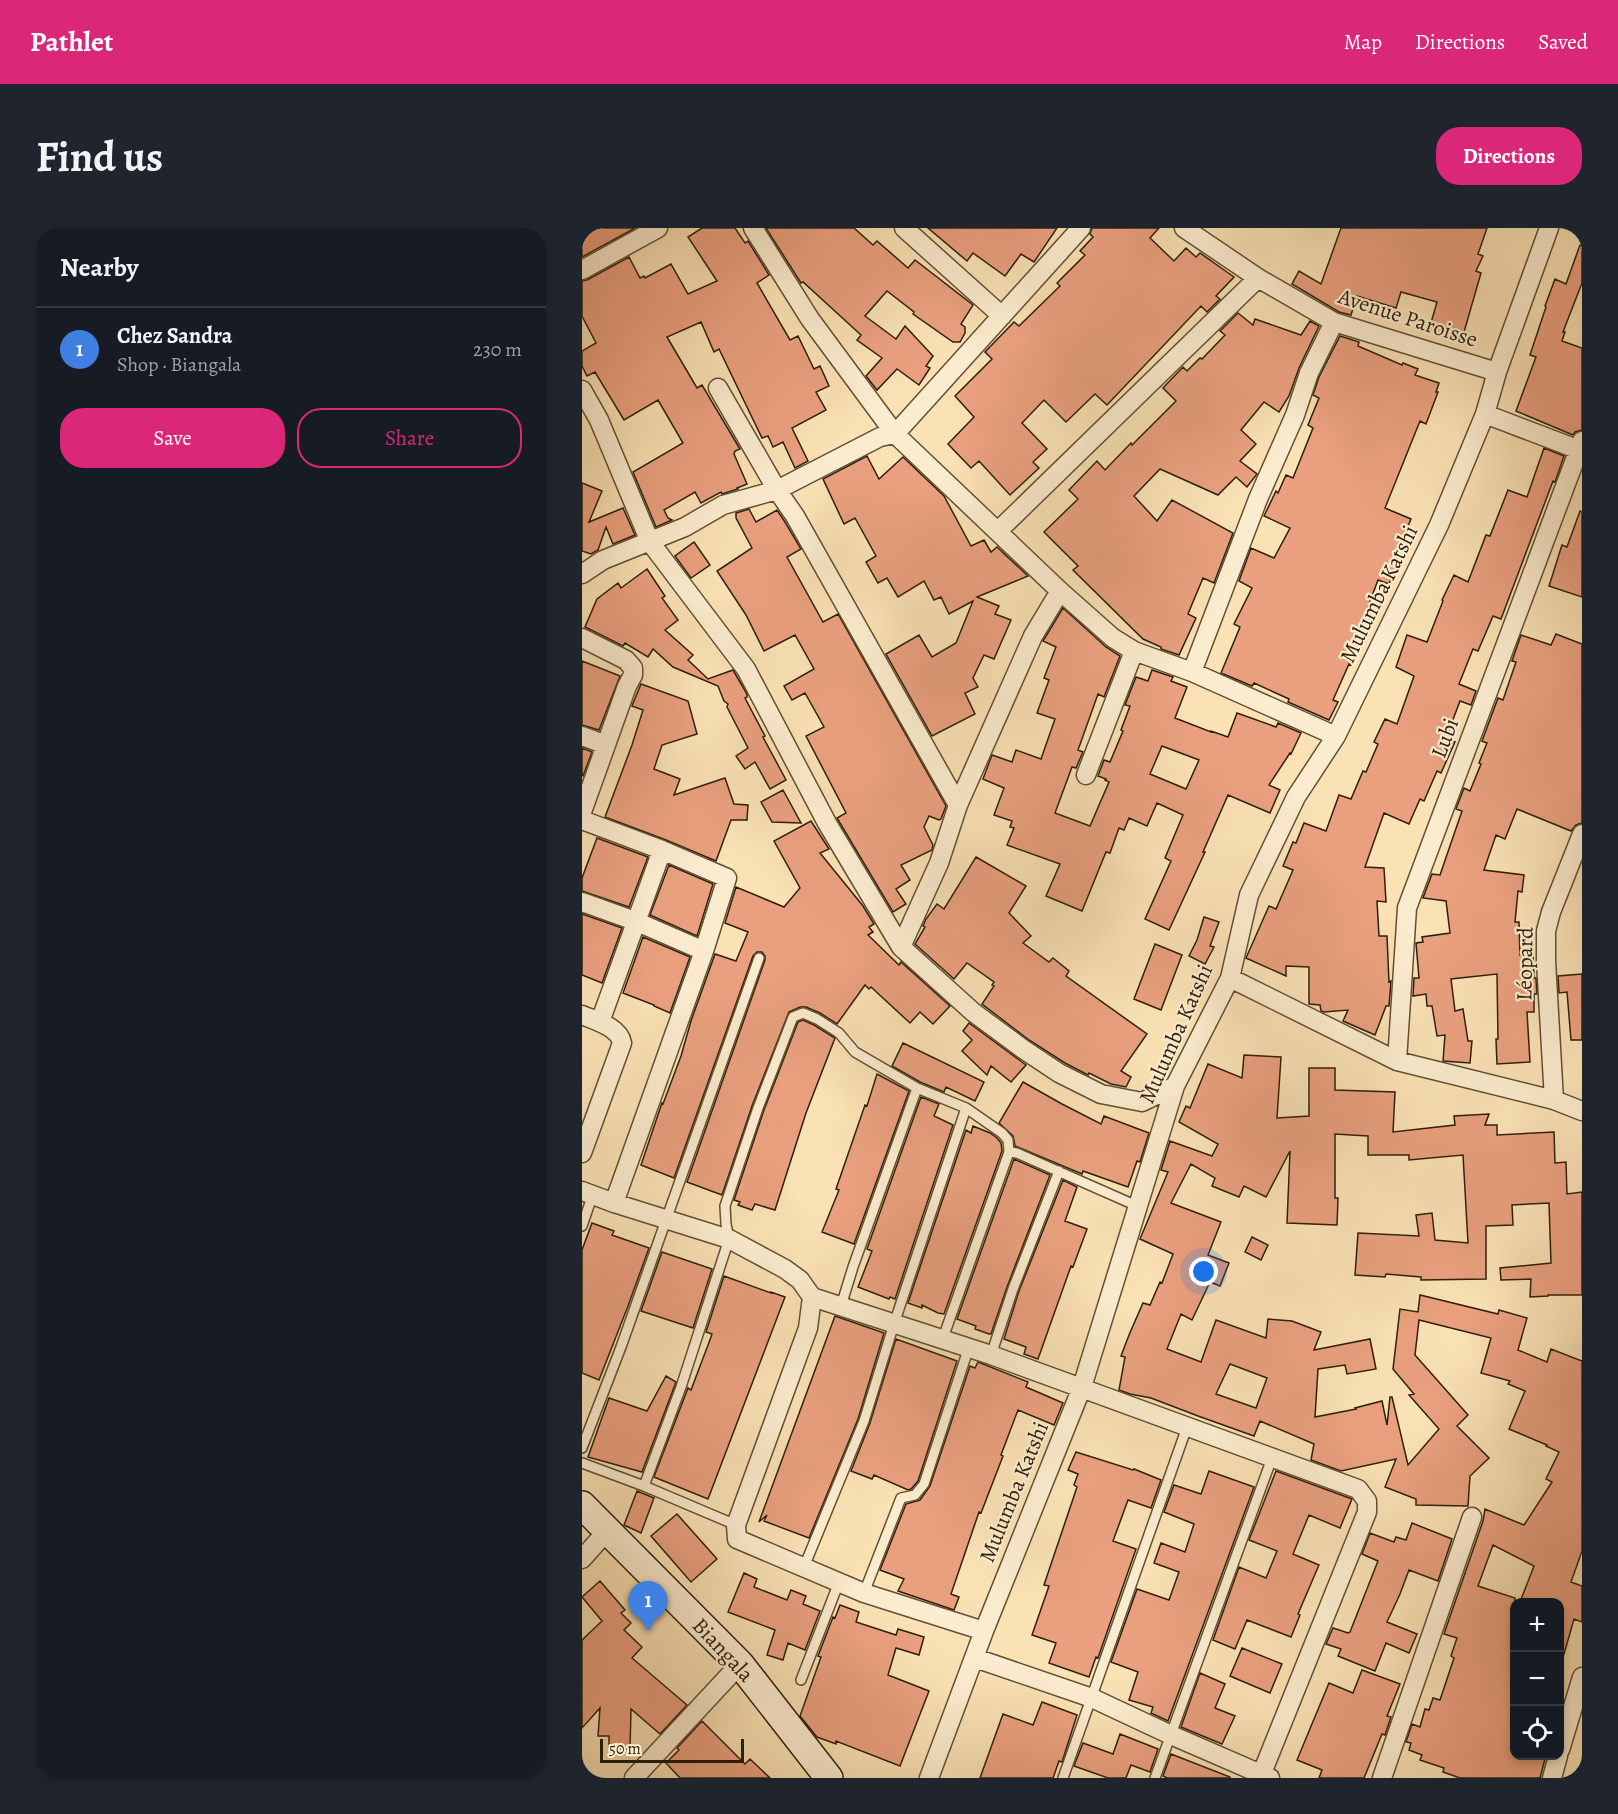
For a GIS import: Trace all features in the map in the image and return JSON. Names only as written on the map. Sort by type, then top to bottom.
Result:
[{"type":"street","points":[[582,270],[658,228]]},
{"type":"street","points":[[753,228],[810,319],[895,434],[1060,591],[1113,638],[1134,651],[1192,672],[1336,736]]},
{"type":"street","points":[[904,228],[1002,316]]},
{"type":"street","points":[[582,574],[603,560],[685,527],[723,505],[777,490],[880,437],[895,434],[1080,228]]},
{"type":"street","name":"Avenue Paroisse","points":[[1184,228],[1258,278],[1334,322],[1497,372]]},
{"type":"street","name":"Mulumba Katshi","points":[[929,1778],[984,1631],[1082,1387],[1175,1086],[1230,978],[1250,896],[1296,797],[1336,736],[1439,525],[1485,414],[1497,372],[1549,228]]},
{"type":"street","points":[[998,531],[1258,278]]},
{"type":"street","points":[[1192,672],[1309,373],[1334,322]]},
{"type":"street","points":[[718,388],[777,490],[795,516],[958,805]]},
{"type":"street","points":[[582,390],[599,420],[650,542],[746,669],[827,823],[901,947],[973,1012],[1059,1073],[1101,1094],[1142,1102],[1175,1086]]},
{"type":"street","points":[[1485,414],[1581,447]]},
{"type":"street","name":"Lubi","points":[[1397,1061],[1407,908],[1581,447]]},
{"type":"street","points":[[901,947],[939,863],[958,805],[1033,636],[1060,591]]},
{"type":"street","points":[[582,638],[626,660],[633,668],[633,675],[582,812]]},
{"type":"street","points":[[1086,776],[1134,651]]},
{"type":"street","points":[[582,736],[606,744]]},
{"type":"street","points":[[582,820],[728,878],[614,1203]]},
{"type":"street","name":"Léopard","points":[[1554,1100],[1546,931],[1551,912],[1582,834]]},
{"type":"street","points":[[600,1022],[662,850]]},
{"type":"street","points":[[582,902],[635,921],[704,951]]},
{"type":"street","points":[[1230,978],[1397,1061],[1554,1100],[1582,1111]]},
{"type":"street","points":[[582,1016],[600,1022],[617,1033],[621,1036],[622,1043],[582,1153]]},
{"type":"street","points":[[588,1193],[729,1239],[785,1269],[800,1280],[812,1297],[943,1338],[1082,1387],[1358,1489],[1367,1501],[1366,1512],[1264,1777],[1092,1698],[975,1658]]},
{"type":"street","points":[[812,1297],[808,1328],[736,1525],[737,1539],[864,1593],[984,1631]]},
{"type":"street","name":"Biangala","points":[[582,1505],[740,1664],[827,1777]]},
{"type":"street","points":[[1382,1778],[1472,1517]]},
{"type":"street","points":[[582,1559],[607,1531]]},
{"type":"street","points":[[634,1778],[740,1664]]},
{"type":"street","points":[[1564,1737],[1582,1677]]},
{"type":"street","points":[[1552,1778],[1557,1760]]},
{"type":"lane","points":[[582,1448],[621,1347],[759,958]]},
{"type":"lane","points":[[644,1486],[681,1387],[729,1239],[726,1206],[758,1108],[793,1017],[803,1013],[817,1018],[839,1033],[855,1052],[917,1088],[966,1108],[1002,1133],[1008,1140],[1010,1152],[943,1338]]},
{"type":"lane","points":[[841,1306],[917,1088]]},
{"type":"lane","points":[[804,1567],[864,1421],[966,1108]]},
{"type":"lane","points":[[1010,1152],[1017,1153],[1137,1206]]},
{"type":"lane","points":[[991,1354],[1013,1289],[1059,1171]]},
{"type":"lane","points":[[582,1226],[588,1193]]},
{"type":"lane","points":[[864,1593],[901,1498],[915,1495],[924,1484],[969,1347]]},
{"type":"lane","points":[[1063,1778],[1187,1427]]},
{"type":"lane","points":[[1155,1778],[1272,1458]]},
{"type":"lane","points":[[582,1463],[644,1486],[736,1525]]},
{"type":"lane","points":[[801,1680],[839,1582]]},
{"type":"building","points":[[582,228],[635,228],[582,257]]},
{"type":"building","points":[[702,228],[735,228],[745,243],[748,241],[769,275],[757,283],[790,340],[798,336],[814,369],[820,366],[829,386],[816,392],[826,410],[792,428],[808,461],[795,468],[783,442],[773,447],[768,436],[762,438],[719,349],[714,352],[701,322],[667,337],[697,388],[702,385],[740,449],[734,454],[747,484],[722,494],[721,492],[701,503],[695,492],[664,510],[668,518],[672,520],[656,527],[633,472],[683,443],[658,400],[624,420],[595,372],[587,376],[582,366],[582,351],[596,343],[582,316],[582,281],[629,257],[640,278],[644,276],[645,278],[671,264],[688,294],[717,281],[688,237]]},
{"type":"building","points":[[766,228],[854,228],[873,245],[877,241],[908,268],[915,260],[973,305],[961,324],[965,327],[965,333],[960,342],[953,342],[913,314],[914,312],[887,291],[865,316],[896,339],[905,326],[933,356],[926,366],[930,368],[919,385],[897,369],[877,390],[866,376],[882,358],[857,340],[861,335],[803,282],[801,283]]},
{"type":"building","points":[[928,228],[1057,228],[1034,262],[1021,254],[1005,276],[973,253],[967,261]]},
{"type":"building","points":[[1092,228],[1159,228],[1150,238],[1174,261],[1186,248],[1196,257],[1200,253],[1234,277],[1216,296],[1220,299],[1207,312],[1201,306],[1107,405],[1095,394],[1066,422],[1044,400],[1022,423],[1047,449],[1033,462],[1039,468],[1010,495],[979,461],[971,468],[948,444],[974,417],[955,396],[992,359],[985,352],[1014,322],[1019,326],[1060,286],[1057,283],[1085,255],[1080,251],[1093,237],[1090,234]]},
{"type":"building","points":[[1341,228],[1487,228],[1478,254],[1483,256],[1476,271],[1481,273],[1462,339],[1429,330],[1437,302],[1401,292],[1396,308],[1357,296],[1351,315],[1339,312],[1292,284],[1299,271],[1321,284]]},
{"type":"building","points":[[1580,245],[1582,246],[1582,283],[1563,332],[1565,332],[1562,341],[1582,348],[1582,430],[1573,435],[1516,411],[1536,357],[1530,355],[1555,279],[1566,284]]},
{"type":"building","points":[[1238,313],[1253,325],[1255,319],[1301,335],[1310,321],[1319,326],[1299,368],[1289,396],[1279,412],[1264,402],[1241,430],[1256,444],[1240,461],[1257,474],[1247,487],[1236,477],[1218,495],[1160,469],[1134,496],[1157,521],[1172,500],[1233,533],[1214,583],[1203,578],[1188,614],[1196,618],[1179,655],[1161,649],[1143,639],[1073,570],[1078,566],[1044,532],[1078,499],[1069,490],[1097,461],[1105,470],[1176,401],[1163,388],[1183,367],[1187,371],[1200,358],[1202,359],[1225,335],[1220,331]]},
{"type":"building","points":[[1340,336],[1359,342],[1358,346],[1402,365],[1403,363],[1418,369],[1415,375],[1439,383],[1426,424],[1420,421],[1385,508],[1411,519],[1395,558],[1399,559],[1389,584],[1378,580],[1365,615],[1360,638],[1365,641],[1351,665],[1349,664],[1333,700],[1338,702],[1329,720],[1288,702],[1289,699],[1254,683],[1252,686],[1221,673],[1240,627],[1234,624],[1252,588],[1239,581],[1251,548],[1274,558],[1290,528],[1264,516],[1286,475],[1293,478],[1313,428],[1308,425],[1319,398],[1313,395],[1319,377]]},
{"type":"building","points":[[1544,448],[1564,456],[1501,619],[1493,616],[1478,651],[1473,649],[1459,684],[1476,691],[1471,705],[1460,701],[1446,738],[1455,742],[1441,773],[1437,771],[1424,801],[1420,799],[1409,824],[1384,813],[1365,867],[1384,868],[1386,902],[1377,901],[1379,936],[1387,936],[1389,982],[1391,981],[1389,1006],[1386,1006],[1375,1035],[1343,1021],[1348,1010],[1324,1012],[1321,1011],[1320,1005],[1309,1004],[1309,967],[1286,966],[1286,976],[1246,958],[1269,906],[1276,909],[1293,870],[1283,866],[1304,823],[1326,831],[1339,795],[1351,799],[1363,771],[1366,772],[1378,744],[1374,742],[1385,719],[1397,724],[1414,676],[1396,667],[1407,635],[1427,642],[1454,575],[1468,582],[1486,535],[1490,536],[1508,490],[1527,497]]},
{"type":"building","points":[[867,456],[879,479],[903,457],[944,496],[971,546],[984,540],[991,552],[997,547],[1028,576],[977,597],[999,606],[995,614],[1011,620],[994,659],[984,655],[973,678],[978,687],[965,693],[975,714],[932,736],[886,654],[919,635],[932,657],[956,643],[973,601],[949,614],[941,597],[934,600],[924,581],[898,597],[887,578],[878,583],[866,562],[876,556],[855,518],[844,524],[823,479]]},
{"type":"building","points":[[582,483],[602,491],[589,522],[623,508],[635,535],[613,544],[606,527],[598,550],[591,554],[582,551]]},
{"type":"building","points":[[749,509],[756,522],[777,510],[785,522],[801,549],[787,557],[823,622],[838,614],[946,806],[941,819],[929,816],[924,827],[933,845],[932,850],[901,865],[910,880],[896,889],[906,904],[893,912],[837,818],[846,813],[806,736],[824,727],[805,693],[792,700],[784,686],[814,669],[795,635],[764,651],[746,615],[717,571],[752,548],[736,518],[736,513]]},
{"type":"building","points":[[1580,511],[1582,512],[1582,597],[1549,586],[1562,545],[1567,547]]},
{"type":"building","points":[[694,542],[710,565],[691,578],[675,556]]},
{"type":"building","points":[[647,569],[665,596],[662,598],[678,620],[665,630],[693,655],[688,660],[708,679],[733,670],[747,694],[745,698],[786,780],[770,789],[755,762],[745,769],[736,756],[748,748],[718,686],[673,667],[653,649],[648,657],[625,643],[623,646],[585,627],[597,599],[618,583],[621,588]]},
{"type":"building","points":[[1063,608],[1106,647],[1120,656],[1104,697],[1098,694],[1078,750],[1083,752],[1076,768],[1072,767],[1055,813],[1090,826],[1109,782],[1098,776],[1104,760],[1110,762],[1123,731],[1121,730],[1130,706],[1125,705],[1136,677],[1148,681],[1152,670],[1173,677],[1171,681],[1187,687],[1175,718],[1211,732],[1228,737],[1237,713],[1276,727],[1278,723],[1301,733],[1291,754],[1269,785],[1280,790],[1270,813],[1228,795],[1169,930],[1145,919],[1171,861],[1165,858],[1183,815],[1157,803],[1147,826],[1129,818],[1124,830],[1119,828],[1110,853],[1106,852],[1082,911],[1046,896],[1060,864],[1007,845],[1014,828],[1010,827],[1012,821],[994,815],[1004,788],[983,779],[992,755],[1012,762],[1016,750],[1041,759],[1055,719],[1037,713],[1049,680],[1044,678],[1056,647],[1043,641]],"holes":[[[1162,746],[1199,760],[1186,789],[1150,774]]]},
{"type":"building","points":[[1556,634],[1582,644],[1582,823],[1576,825],[1571,831],[1517,809],[1505,839],[1496,835],[1484,870],[1524,875],[1522,892],[1518,891],[1515,922],[1519,922],[1520,955],[1533,954],[1534,978],[1536,978],[1537,994],[1534,994],[1534,1012],[1527,1012],[1530,1062],[1497,1064],[1497,974],[1451,979],[1455,1011],[1463,1009],[1468,1041],[1472,1041],[1470,1063],[1443,1061],[1445,1035],[1437,1036],[1432,1006],[1427,1006],[1426,994],[1413,996],[1414,978],[1419,978],[1416,943],[1423,942],[1422,937],[1450,933],[1446,901],[1423,898],[1432,874],[1440,875],[1462,811],[1456,809],[1464,788],[1470,791],[1481,764],[1479,763],[1487,743],[1482,741],[1498,698],[1503,700],[1516,662],[1512,661],[1521,635],[1551,645]]},
{"type":"building","points":[[582,661],[620,676],[599,730],[582,725]]},
{"type":"building","points":[[641,684],[688,701],[697,734],[662,745],[654,769],[680,779],[674,795],[725,778],[734,804],[748,805],[747,820],[731,820],[716,861],[605,817],[643,710],[632,706]]},
{"type":"building","points":[[582,748],[592,752],[583,776],[582,775]]},
{"type":"building","points":[[783,790],[801,823],[772,822],[761,802]]},
{"type":"building","points":[[811,821],[829,849],[820,853],[863,906],[874,924],[869,927],[873,932],[868,935],[899,965],[901,962],[950,1006],[933,1024],[920,1012],[910,1023],[871,987],[869,989],[865,985],[837,1024],[806,1007],[789,1012],[752,1106],[722,1195],[687,1182],[765,960],[762,952],[757,952],[753,956],[674,1178],[641,1165],[715,954],[736,961],[748,932],[725,923],[736,887],[784,907],[800,888],[774,841]]},
{"type":"building","points":[[597,838],[648,857],[629,907],[582,891],[582,878]]},
{"type":"building","points":[[976,857],[1026,886],[1009,913],[1031,936],[1023,943],[1049,962],[1053,958],[1069,971],[1066,976],[1147,1034],[1121,1071],[1131,1077],[1126,1087],[1111,1084],[1089,1073],[1088,1075],[1029,1040],[982,1004],[994,986],[992,985],[994,982],[967,963],[954,979],[915,944],[925,927],[923,926],[926,919],[937,904],[944,909]]},
{"type":"building","points":[[669,865],[713,884],[697,936],[650,915]]},
{"type":"building","points":[[582,914],[622,928],[602,983],[582,975]]},
{"type":"building","points":[[1204,917],[1219,922],[1210,946],[1214,947],[1205,964],[1189,956]]},
{"type":"building","points":[[643,937],[690,957],[670,1013],[623,993]]},
{"type":"building","points":[[1155,944],[1182,955],[1161,1010],[1134,999]]},
{"type":"building","points":[[1582,974],[1582,1040],[1571,1040],[1567,992],[1559,993],[1558,976]]},
{"type":"building","points":[[803,1020],[835,1038],[806,1113],[775,1210],[755,1204],[752,1210],[738,1205],[740,1202],[734,1200],[764,1110],[798,1022]]},
{"type":"building","points":[[969,1023],[1026,1065],[1011,1082],[991,1066],[987,1075],[962,1051],[972,1040],[963,1031]]},
{"type":"building","points":[[903,1043],[984,1082],[975,1101],[946,1087],[944,1092],[920,1082],[892,1066]]},
{"type":"building","points":[[1244,1055],[1281,1057],[1277,1118],[1309,1116],[1309,1068],[1335,1068],[1335,1090],[1395,1092],[1393,1132],[1455,1125],[1454,1116],[1489,1114],[1485,1125],[1497,1125],[1497,1135],[1554,1132],[1555,1163],[1566,1162],[1567,1194],[1582,1192],[1582,1295],[1530,1297],[1531,1279],[1501,1280],[1500,1268],[1551,1263],[1549,1203],[1512,1205],[1513,1225],[1486,1226],[1486,1279],[1421,1280],[1421,1277],[1386,1274],[1385,1277],[1355,1275],[1358,1233],[1419,1236],[1416,1215],[1432,1213],[1435,1240],[1468,1243],[1463,1155],[1409,1160],[1409,1155],[1368,1155],[1368,1136],[1335,1134],[1337,1225],[1287,1223],[1290,1151],[1266,1197],[1244,1186],[1239,1197],[1212,1186],[1215,1178],[1191,1164],[1171,1203],[1221,1222],[1208,1255],[1229,1263],[1220,1286],[1210,1282],[1192,1320],[1181,1314],[1167,1349],[1201,1362],[1216,1320],[1266,1338],[1268,1319],[1292,1321],[1321,1332],[1314,1350],[1370,1339],[1376,1369],[1347,1374],[1345,1365],[1318,1369],[1315,1417],[1382,1401],[1387,1425],[1390,1397],[1392,1397],[1408,1465],[1439,1429],[1409,1395],[1414,1394],[1393,1369],[1400,1309],[1418,1312],[1420,1295],[1498,1314],[1499,1310],[1527,1318],[1518,1350],[1547,1362],[1551,1349],[1582,1361],[1582,1551],[1571,1582],[1582,1586],[1582,1622],[1574,1619],[1564,1654],[1564,1598],[1522,1598],[1534,1566],[1493,1545],[1478,1586],[1515,1598],[1510,1598],[1510,1760],[1545,1760],[1540,1778],[1460,1778],[1443,1772],[1444,1768],[1420,1760],[1422,1755],[1409,1750],[1411,1743],[1406,1742],[1412,1724],[1420,1727],[1425,1709],[1429,1710],[1433,1698],[1440,1700],[1454,1658],[1451,1656],[1457,1638],[1444,1634],[1483,1521],[1485,1509],[1524,1525],[1552,1482],[1546,1479],[1559,1452],[1509,1429],[1525,1391],[1508,1384],[1510,1381],[1481,1373],[1491,1338],[1419,1320],[1415,1355],[1468,1415],[1457,1426],[1489,1458],[1470,1476],[1468,1506],[1416,1505],[1416,1499],[1385,1487],[1396,1459],[1341,1471],[1311,1460],[1314,1444],[1260,1421],[1254,1436],[1151,1398],[1119,1390],[1125,1357],[1121,1356],[1129,1335],[1143,1303],[1150,1305],[1160,1282],[1162,1283],[1173,1254],[1140,1239],[1168,1172],[1161,1170],[1170,1141],[1212,1156],[1218,1144],[1179,1122],[1186,1106],[1190,1108],[1208,1064],[1242,1078]],"holes":[[[1230,1364],[1267,1378],[1256,1408],[1216,1394]]]},
{"type":"building","points":[[877,1074],[909,1091],[854,1244],[822,1232],[839,1190],[836,1189]]},
{"type":"building","points":[[1023,1082],[1101,1124],[1104,1116],[1149,1133],[1140,1162],[1137,1161],[1128,1187],[1083,1171],[1082,1174],[1015,1146],[1013,1136],[999,1123]]},
{"type":"building","points":[[921,1097],[939,1104],[934,1116],[953,1125],[895,1299],[890,1297],[889,1299],[858,1287],[872,1251],[867,1249]]},
{"type":"building","points":[[973,1126],[997,1138],[1001,1143],[1002,1151],[944,1314],[938,1313],[922,1305],[922,1308],[908,1303],[966,1130],[971,1133]]},
{"type":"building","points":[[1014,1159],[1050,1175],[991,1334],[989,1334],[957,1319]]},
{"type":"building","points":[[1063,1180],[1077,1187],[1065,1221],[1087,1229],[1073,1267],[1071,1266],[1038,1359],[1024,1354],[1026,1347],[1004,1339],[1019,1291]]},
{"type":"building","points":[[592,1223],[614,1231],[612,1235],[649,1248],[599,1380],[582,1373],[582,1250]]},
{"type":"building","points":[[1252,1237],[1268,1245],[1261,1260],[1245,1252]]},
{"type":"building","points":[[662,1252],[712,1269],[693,1328],[641,1311]]},
{"type":"building","points":[[724,1276],[785,1297],[708,1499],[654,1477],[688,1388],[691,1390],[711,1337],[712,1334],[706,1332]]},
{"type":"building","points":[[835,1316],[884,1333],[858,1419],[809,1538],[764,1521],[767,1515],[759,1522]]},
{"type":"building","points":[[896,1339],[957,1361],[918,1481],[908,1490],[874,1475],[872,1479],[851,1471],[870,1423]]},
{"type":"building","points":[[978,1362],[1028,1382],[1026,1387],[1063,1403],[1054,1425],[1018,1410],[951,1594],[959,1597],[954,1610],[898,1591],[904,1579],[880,1570],[906,1504],[920,1500],[930,1486],[970,1366],[975,1368]]},
{"type":"building","points":[[666,1376],[676,1382],[642,1472],[588,1457],[609,1398],[647,1411]]},
{"type":"building","points":[[1076,1452],[1134,1469],[1161,1480],[1151,1508],[1128,1500],[1113,1541],[1136,1549],[1098,1658],[1096,1657],[1089,1677],[1049,1663],[1056,1643],[1032,1635],[1049,1586],[1044,1585],[1077,1487],[1074,1485],[1078,1474],[1068,1470]]},
{"type":"building","points":[[1209,1471],[1254,1487],[1168,1721],[1151,1713],[1153,1707],[1129,1700],[1138,1672],[1111,1662],[1137,1589],[1169,1600],[1179,1572],[1154,1563],[1161,1543],[1185,1552],[1194,1524],[1164,1512],[1174,1485],[1201,1494]]},
{"type":"building","points":[[1276,1471],[1352,1499],[1340,1528],[1309,1515],[1293,1554],[1319,1565],[1298,1614],[1300,1615],[1291,1637],[1247,1620],[1235,1649],[1213,1640],[1239,1567],[1266,1578],[1277,1551],[1249,1540]]},
{"type":"building","points":[[637,1491],[654,1498],[641,1533],[624,1525]]},
{"type":"building","points":[[677,1514],[717,1559],[691,1582],[651,1536]]},
{"type":"building","points":[[1412,1523],[1452,1539],[1438,1581],[1409,1570],[1387,1622],[1417,1634],[1409,1653],[1386,1643],[1375,1671],[1338,1656],[1341,1649],[1326,1644],[1333,1628],[1350,1632],[1378,1561],[1362,1554],[1370,1533],[1394,1542],[1396,1537],[1406,1540]]},
{"type":"building","points":[[744,1573],[757,1579],[754,1587],[787,1600],[791,1590],[806,1596],[803,1604],[820,1611],[805,1650],[788,1643],[783,1660],[767,1655],[775,1630],[728,1612]]},
{"type":"building","points":[[600,1581],[625,1610],[621,1613],[631,1623],[624,1630],[642,1647],[632,1658],[687,1705],[660,1734],[631,1709],[630,1749],[609,1748],[609,1736],[598,1736],[600,1708],[582,1728],[582,1640],[602,1621],[582,1597]]},
{"type":"building","points":[[840,1605],[859,1612],[856,1622],[896,1635],[898,1629],[924,1637],[919,1655],[896,1648],[888,1675],[929,1691],[900,1766],[836,1741],[836,1744],[817,1737],[800,1716],[821,1657],[818,1656]]},
{"type":"building","points":[[1242,1648],[1282,1664],[1270,1693],[1230,1676]]},
{"type":"building","points":[[1362,1670],[1400,1684],[1387,1716],[1391,1717],[1385,1735],[1382,1734],[1364,1778],[1319,1778],[1322,1770],[1297,1760],[1329,1683],[1353,1693]]},
{"type":"building","points":[[1200,1673],[1225,1684],[1215,1708],[1235,1716],[1222,1744],[1181,1727]]},
{"type":"building","points":[[1042,1702],[1077,1715],[1062,1762],[1059,1761],[1053,1778],[980,1778],[1003,1714],[1033,1725]]},
{"type":"building","points":[[702,1721],[745,1764],[750,1759],[770,1778],[680,1778],[666,1763]]},
{"type":"building","points":[[1120,1734],[1158,1749],[1150,1772],[1131,1765],[1126,1778],[1108,1778],[1074,1766],[1083,1743],[1113,1754]]},
{"type":"building","points":[[1171,1754],[1230,1778],[1167,1778],[1163,1776]]},
{"type":"place","name":"Chez Sandra","points":[[648,1631]]}]
